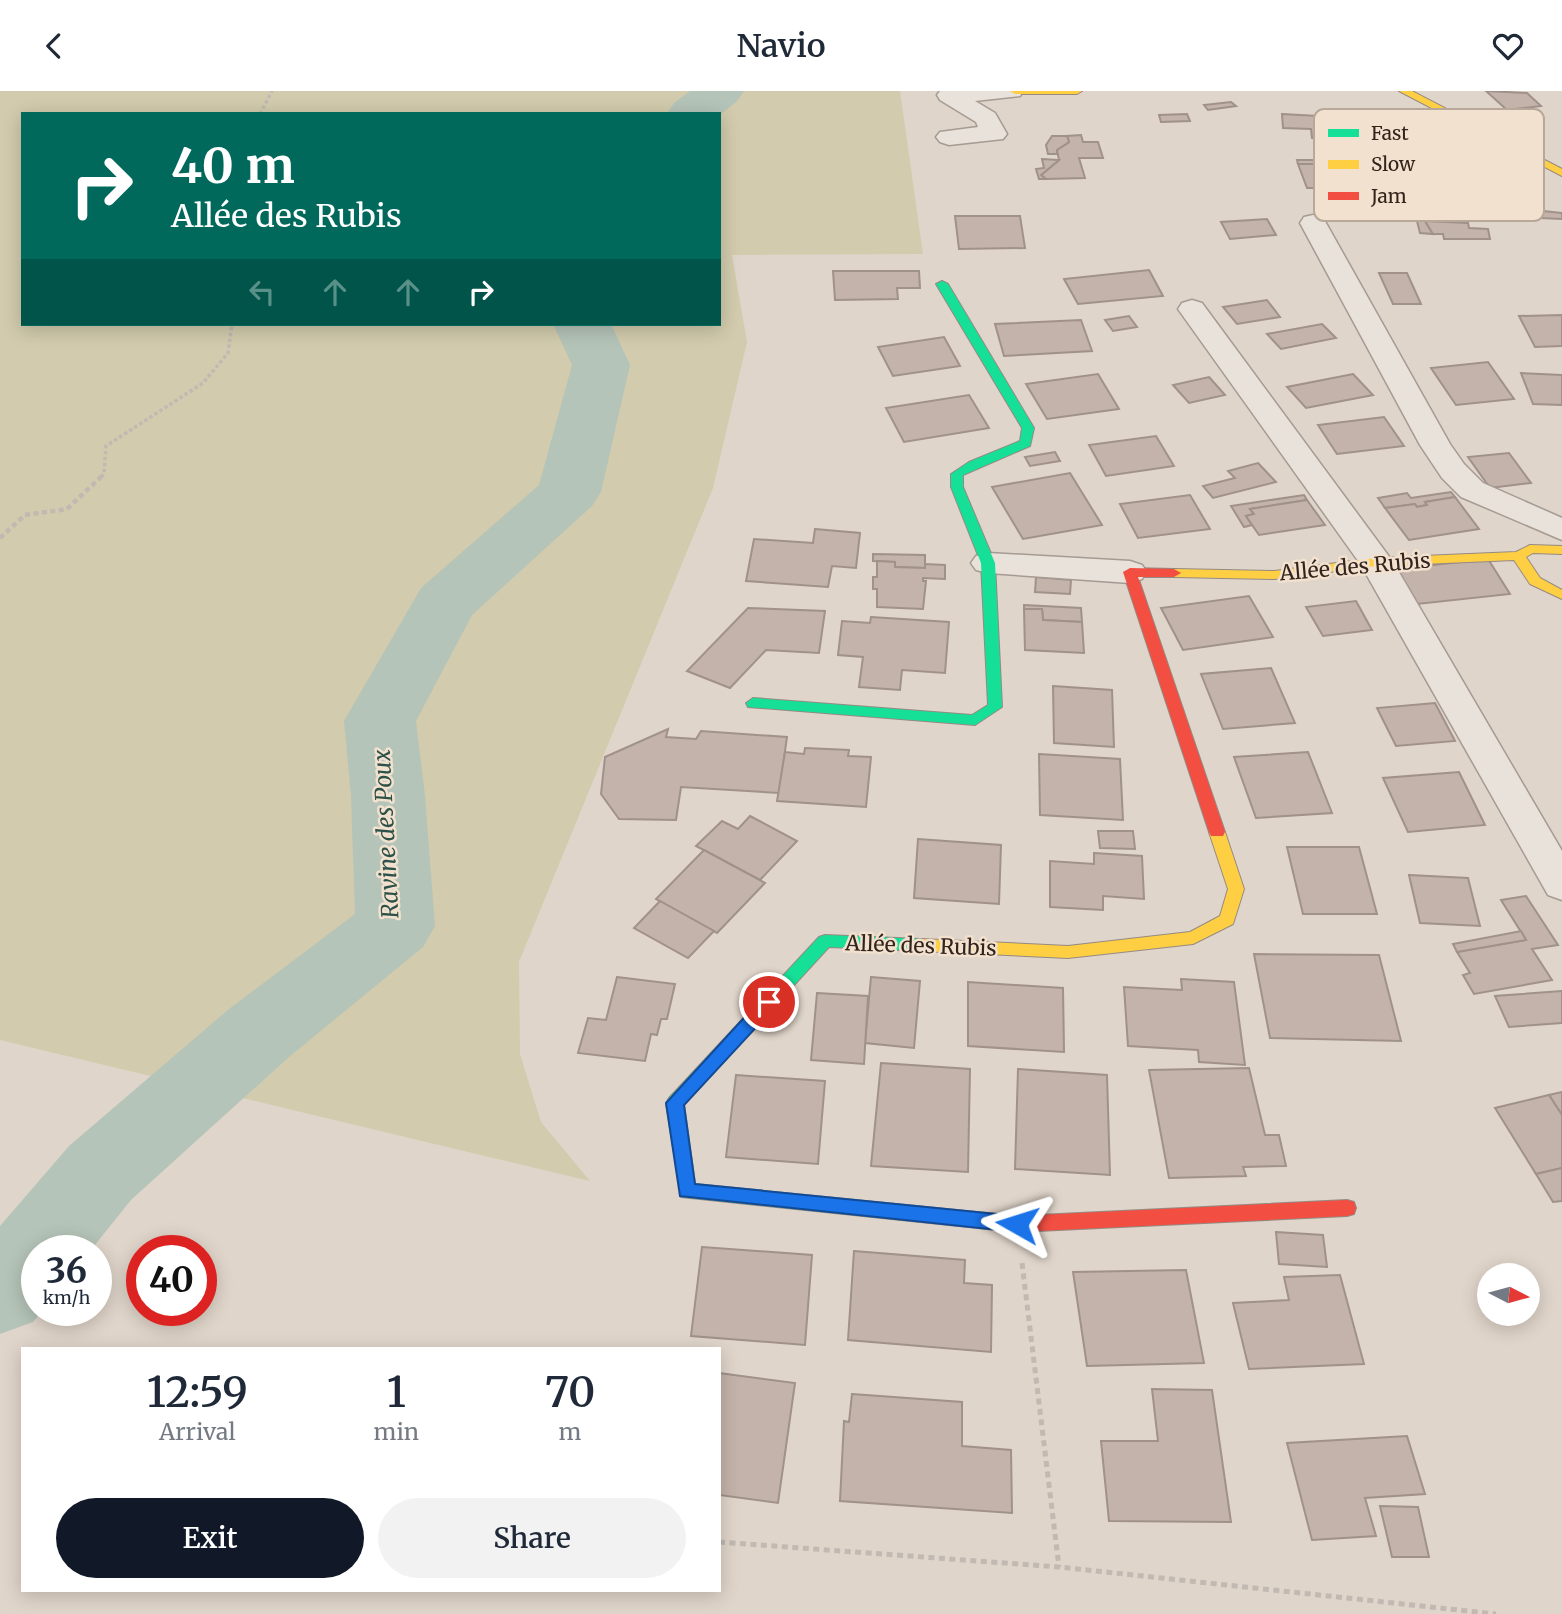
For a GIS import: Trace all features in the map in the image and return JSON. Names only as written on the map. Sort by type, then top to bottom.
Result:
[{"type":"street","points":[[949,137],[994,134],[986,118],[949,95],[1077,91]]},
{"type":"street","points":[[1404,91],[1439,109]]},
{"type":"street","points":[[1544,164],[1562,173]]},
{"type":"street","points":[[1313,223],[1453,471],[1472,490],[1562,530]]},
{"type":"street","points":[[753,703],[975,720],[995,707],[988,563],[957,487],[957,474],[970,462],[1010,454],[1026,443],[1028,428],[942,284]]},
{"type":"street","points":[[1192,309],[1376,562],[1562,885]]},
{"type":"street","name":"Allée des Rubis","points":[[1347,1207],[1017,1224],[687,1191],[674,1103],[825,941],[1068,952],[1192,938],[1227,920],[1236,889],[1130,572],[1275,575],[1376,562],[1519,556],[1530,549],[1562,550]]},
{"type":"street","points":[[1519,556],[1522,571],[1542,587],[1562,595]]},
{"type":"street","points":[[988,563],[1130,572]]},
{"type":"path","points":[[261,112],[272,91]]},
{"type":"path","points":[[0,538],[25,515],[67,509],[104,474],[106,446],[203,383],[228,353],[232,326]]},
{"type":"path","points":[[1017,1224],[1059,1567]]},
{"type":"path","points":[[721,1542],[1059,1567],[1496,1614]]},
{"type":"shaded area","points":[[0,91],[900,91],[923,254],[732,255],[747,342],[713,488],[519,962],[520,1054],[541,1122],[590,1181],[0,1040]]},
{"type":"building","points":[[1486,91],[1527,93],[1541,106],[1516,109],[1506,109]]},
{"type":"building","points":[[1231,102],[1236,106],[1208,110],[1204,105]]},
{"type":"building","points":[[1187,114],[1190,121],[1161,122],[1159,115]]},
{"type":"building","points":[[1282,114],[1314,116],[1314,138],[1311,129],[1283,128]]},
{"type":"building","points":[[1081,135],[1083,142],[1098,142],[1103,158],[1079,158],[1085,178],[1046,179],[1041,175],[1059,160],[1057,150],[1069,142],[1067,136]]},
{"type":"building","points":[[1052,136],[1067,136],[1069,142],[1057,150],[1057,154],[1048,154],[1046,145]]},
{"type":"building","points":[[1042,159],[1059,160],[1041,175],[1046,179],[1039,179],[1036,169],[1044,168]]},
{"type":"building","points":[[1297,160],[1314,160],[1314,164],[1298,164]]},
{"type":"building","points":[[1298,164],[1314,164],[1314,188],[1307,188]]},
{"type":"building","points":[[1544,211],[1562,213],[1562,219],[1544,218]]},
{"type":"building","points":[[955,216],[1020,216],[1025,248],[959,249]]},
{"type":"building","points":[[1267,219],[1276,235],[1230,239],[1221,222]]},
{"type":"building","points":[[1417,221],[1425,221],[1433,234],[1420,233]]},
{"type":"building","points":[[1425,221],[1468,223],[1469,228],[1488,229],[1490,239],[1444,239],[1443,234],[1433,234]]},
{"type":"building","points":[[1149,270],[1163,296],[1078,304],[1064,279]]},
{"type":"building","points":[[833,271],[919,271],[920,288],[897,288],[898,299],[835,300]]},
{"type":"building","points":[[1379,273],[1407,273],[1421,304],[1393,304]]},
{"type":"building","points":[[1267,300],[1280,317],[1237,324],[1223,307]]},
{"type":"building","points":[[1562,315],[1562,346],[1535,347],[1519,316]]},
{"type":"building","points":[[1129,316],[1137,327],[1113,331],[1105,320]]},
{"type":"building","points":[[1081,320],[1092,351],[1004,356],[995,324]]},
{"type":"building","points":[[1322,324],[1336,338],[1281,349],[1267,334]]},
{"type":"building","points":[[944,337],[960,366],[893,376],[878,347]]},
{"type":"building","points":[[1488,362],[1514,399],[1456,405],[1431,368]]},
{"type":"building","points":[[1521,373],[1562,375],[1562,405],[1533,404]]},
{"type":"building","points":[[1098,374],[1119,409],[1047,419],[1026,384]]},
{"type":"building","points":[[1353,374],[1373,395],[1306,408],[1287,387]]},
{"type":"building","points":[[1209,377],[1225,395],[1189,403],[1173,385]]},
{"type":"building","points":[[969,395],[989,428],[904,442],[886,408]]},
{"type":"building","points":[[1384,417],[1404,446],[1337,454],[1318,425]]},
{"type":"building","points":[[1156,436],[1174,466],[1106,476],[1089,445]]},
{"type":"building","points":[[1055,452],[1060,461],[1030,466],[1025,457]]},
{"type":"building","points":[[1509,453],[1531,483],[1490,488],[1468,457]]},
{"type":"building","points":[[1258,463],[1276,482],[1213,498],[1203,486],[1235,478],[1228,471]]},
{"type":"building","points":[[1070,473],[1102,525],[1023,539],[992,487]]},
{"type":"building","points":[[1451,492],[1455,497],[1425,502],[1427,505],[1417,507],[1415,504],[1385,508],[1378,498],[1407,493],[1411,498]]},
{"type":"building","points":[[1190,495],[1210,529],[1138,538],[1120,504]]},
{"type":"building","points":[[1304,495],[1307,500],[1250,509],[1254,514],[1246,516],[1252,525],[1244,527],[1231,506]]},
{"type":"building","points":[[1455,497],[1479,529],[1409,540],[1385,508],[1415,504],[1417,507],[1427,505],[1425,502]]},
{"type":"building","points":[[1307,500],[1325,525],[1259,535],[1246,516],[1254,514],[1250,509]]},
{"type":"building","points":[[815,529],[860,533],[856,568],[832,566],[828,587],[746,581],[754,539],[813,543]]},
{"type":"building","points":[[873,554],[925,555],[925,568],[895,567],[895,562],[873,561]]},
{"type":"building","points":[[1488,559],[1510,594],[1417,604],[1396,569]]},
{"type":"building","points":[[877,561],[895,562],[895,567],[925,568],[925,564],[945,565],[945,579],[923,578],[923,581],[926,581],[923,609],[877,607],[877,589],[873,589],[873,577],[877,577]]},
{"type":"building","points":[[1036,577],[1071,580],[1070,594],[1035,592]]},
{"type":"building","points":[[1249,596],[1273,637],[1183,650],[1161,608]]},
{"type":"building","points":[[1356,601],[1372,630],[1323,636],[1306,607]]},
{"type":"building","points":[[1024,605],[1081,608],[1082,622],[1043,620],[1042,609],[1024,609]]},
{"type":"building","points":[[748,608],[825,611],[819,653],[766,650],[730,688],[687,671]]},
{"type":"building","points":[[1024,609],[1042,609],[1043,620],[1082,622],[1084,653],[1025,650]]},
{"type":"building","points":[[871,617],[949,622],[945,673],[902,670],[900,690],[859,687],[863,657],[838,655],[842,621],[870,623]]},
{"type":"building","points":[[1271,668],[1295,723],[1223,729],[1201,674]]},
{"type":"building","points":[[1053,686],[1112,690],[1114,747],[1054,743]]},
{"type":"building","points":[[1435,703],[1455,741],[1396,746],[1377,708]]},
{"type":"building","points":[[668,729],[666,737],[696,739],[701,731],[787,737],[779,793],[681,787],[676,820],[619,819],[601,794],[605,757]]},
{"type":"building","points":[[805,748],[849,750],[848,756],[871,757],[866,807],[777,801],[785,752],[804,754]]},
{"type":"building","points":[[1308,752],[1332,813],[1256,818],[1234,757]]},
{"type":"building","points":[[1039,754],[1120,759],[1123,820],[1040,815]]},
{"type":"building","points":[[1459,772],[1485,825],[1408,832],[1383,778]]},
{"type":"building","points":[[750,816],[797,841],[760,880],[696,846],[722,821],[738,829]]},
{"type":"building","points":[[1098,831],[1133,831],[1135,849],[1100,848]]},
{"type":"building","points":[[918,839],[1001,845],[999,904],[914,898]]},
{"type":"building","points":[[1287,847],[1359,847],[1377,914],[1303,914]]},
{"type":"building","points":[[704,850],[765,883],[717,933],[656,899]]},
{"type":"building","points":[[1094,853],[1142,856],[1144,899],[1103,896],[1103,910],[1050,907],[1050,861],[1094,864]]},
{"type":"building","points":[[1409,875],[1468,878],[1480,926],[1420,923]]},
{"type":"building","points":[[1526,896],[1558,945],[1532,949],[1552,980],[1474,994],[1463,975],[1470,973],[1457,952],[1526,940],[1501,900]]},
{"type":"building","points":[[660,901],[714,931],[688,958],[634,928]]},
{"type":"building","points":[[1521,931],[1526,940],[1457,952],[1453,944]]},
{"type":"building","points":[[1254,954],[1379,955],[1401,1041],[1270,1038]]},
{"type":"building","points":[[617,977],[675,984],[667,1019],[661,1019],[657,1035],[651,1034],[645,1061],[578,1053],[588,1018],[606,1020]]},
{"type":"building","points":[[871,977],[920,981],[914,1048],[865,1043]]},
{"type":"building","points":[[1181,979],[1234,982],[1245,1065],[1199,1062],[1198,1050],[1128,1046],[1124,987],[1182,990]]},
{"type":"building","points":[[968,982],[1063,988],[1064,1052],[968,1046]]},
{"type":"building","points":[[1562,991],[1562,1023],[1509,1027],[1495,996]]},
{"type":"building","points":[[817,993],[868,996],[864,1064],[811,1060]]},
{"type":"building","points":[[881,1063],[970,1069],[968,1172],[871,1166]]},
{"type":"building","points":[[1249,1068],[1265,1135],[1279,1135],[1286,1166],[1243,1167],[1246,1176],[1169,1178],[1149,1070]]},
{"type":"building","points":[[1018,1069],[1107,1075],[1110,1175],[1015,1169]]},
{"type":"building","points":[[736,1075],[825,1081],[818,1164],[726,1157]]},
{"type":"building","points":[[1562,1092],[1562,1115],[1549,1095]]},
{"type":"building","points":[[1549,1095],[1562,1115],[1562,1168],[1536,1174],[1495,1108]]},
{"type":"building","points":[[1562,1168],[1562,1201],[1553,1202],[1536,1174]]},
{"type":"building","points":[[1276,1232],[1323,1235],[1327,1267],[1279,1264]]},
{"type":"building","points":[[702,1247],[812,1255],[805,1345],[691,1336]]},
{"type":"building","points":[[854,1251],[965,1260],[964,1283],[992,1285],[991,1352],[848,1340]]},
{"type":"building","points":[[1186,1270],[1204,1363],[1087,1366],[1073,1272]]},
{"type":"building","points":[[1340,1275],[1364,1364],[1249,1369],[1233,1303],[1289,1300],[1284,1277]]},
{"type":"building","points":[[721,1373],[795,1383],[778,1503],[721,1495]]},
{"type":"building","points":[[1152,1389],[1212,1390],[1231,1522],[1109,1521],[1101,1441],[1158,1441]]},
{"type":"building","points":[[852,1394],[962,1402],[962,1446],[1011,1450],[1012,1513],[840,1501],[844,1421],[849,1422]]},
{"type":"building","points":[[1407,1436],[1425,1494],[1365,1498],[1376,1536],[1312,1540],[1287,1443]]},
{"type":"building","points":[[1380,1506],[1418,1507],[1429,1557],[1392,1557]]},
{"type":"waterway","name":"Ravine des Poux","points":[[694,112],[720,91]]},
{"type":"waterway","name":"Ravine des Poux","points":[[0,1293],[100,1173],[259,1033],[395,926],[388,796],[380,721],[445,603],[569,492],[601,365],[583,326]]},
{"type":"traffic: fast","points":[[753,703],[975,720],[995,707],[988,563],[957,487],[957,474],[974,464],[1026,443],[1028,428],[942,284]]},
{"type":"traffic: fast","points":[[921,945],[825,941],[675,1103],[687,1191],[997,1222]]},
{"type":"traffic: slow","points":[[1015,91],[1077,91]]},
{"type":"traffic: slow","points":[[1404,91],[1439,109]]},
{"type":"traffic: slow","points":[[1544,164],[1562,173]]},
{"type":"traffic: slow","points":[[1174,573],[1274,575],[1376,562],[1519,556],[1530,549],[1562,550]]},
{"type":"traffic: slow","points":[[1519,556],[1535,581],[1562,595]]},
{"type":"traffic: slow","points":[[921,945],[1068,952],[1193,938],[1227,920],[1236,889],[1217,832]]},
{"type":"traffic: jam","points":[[1174,573],[1130,572],[1217,832]]},
{"type":"traffic: jam","points":[[997,1222],[1017,1224],[1347,1208]]},
{"type":"route","points":[[769,1002],[674,1103],[687,1191],[1017,1224]]}]
